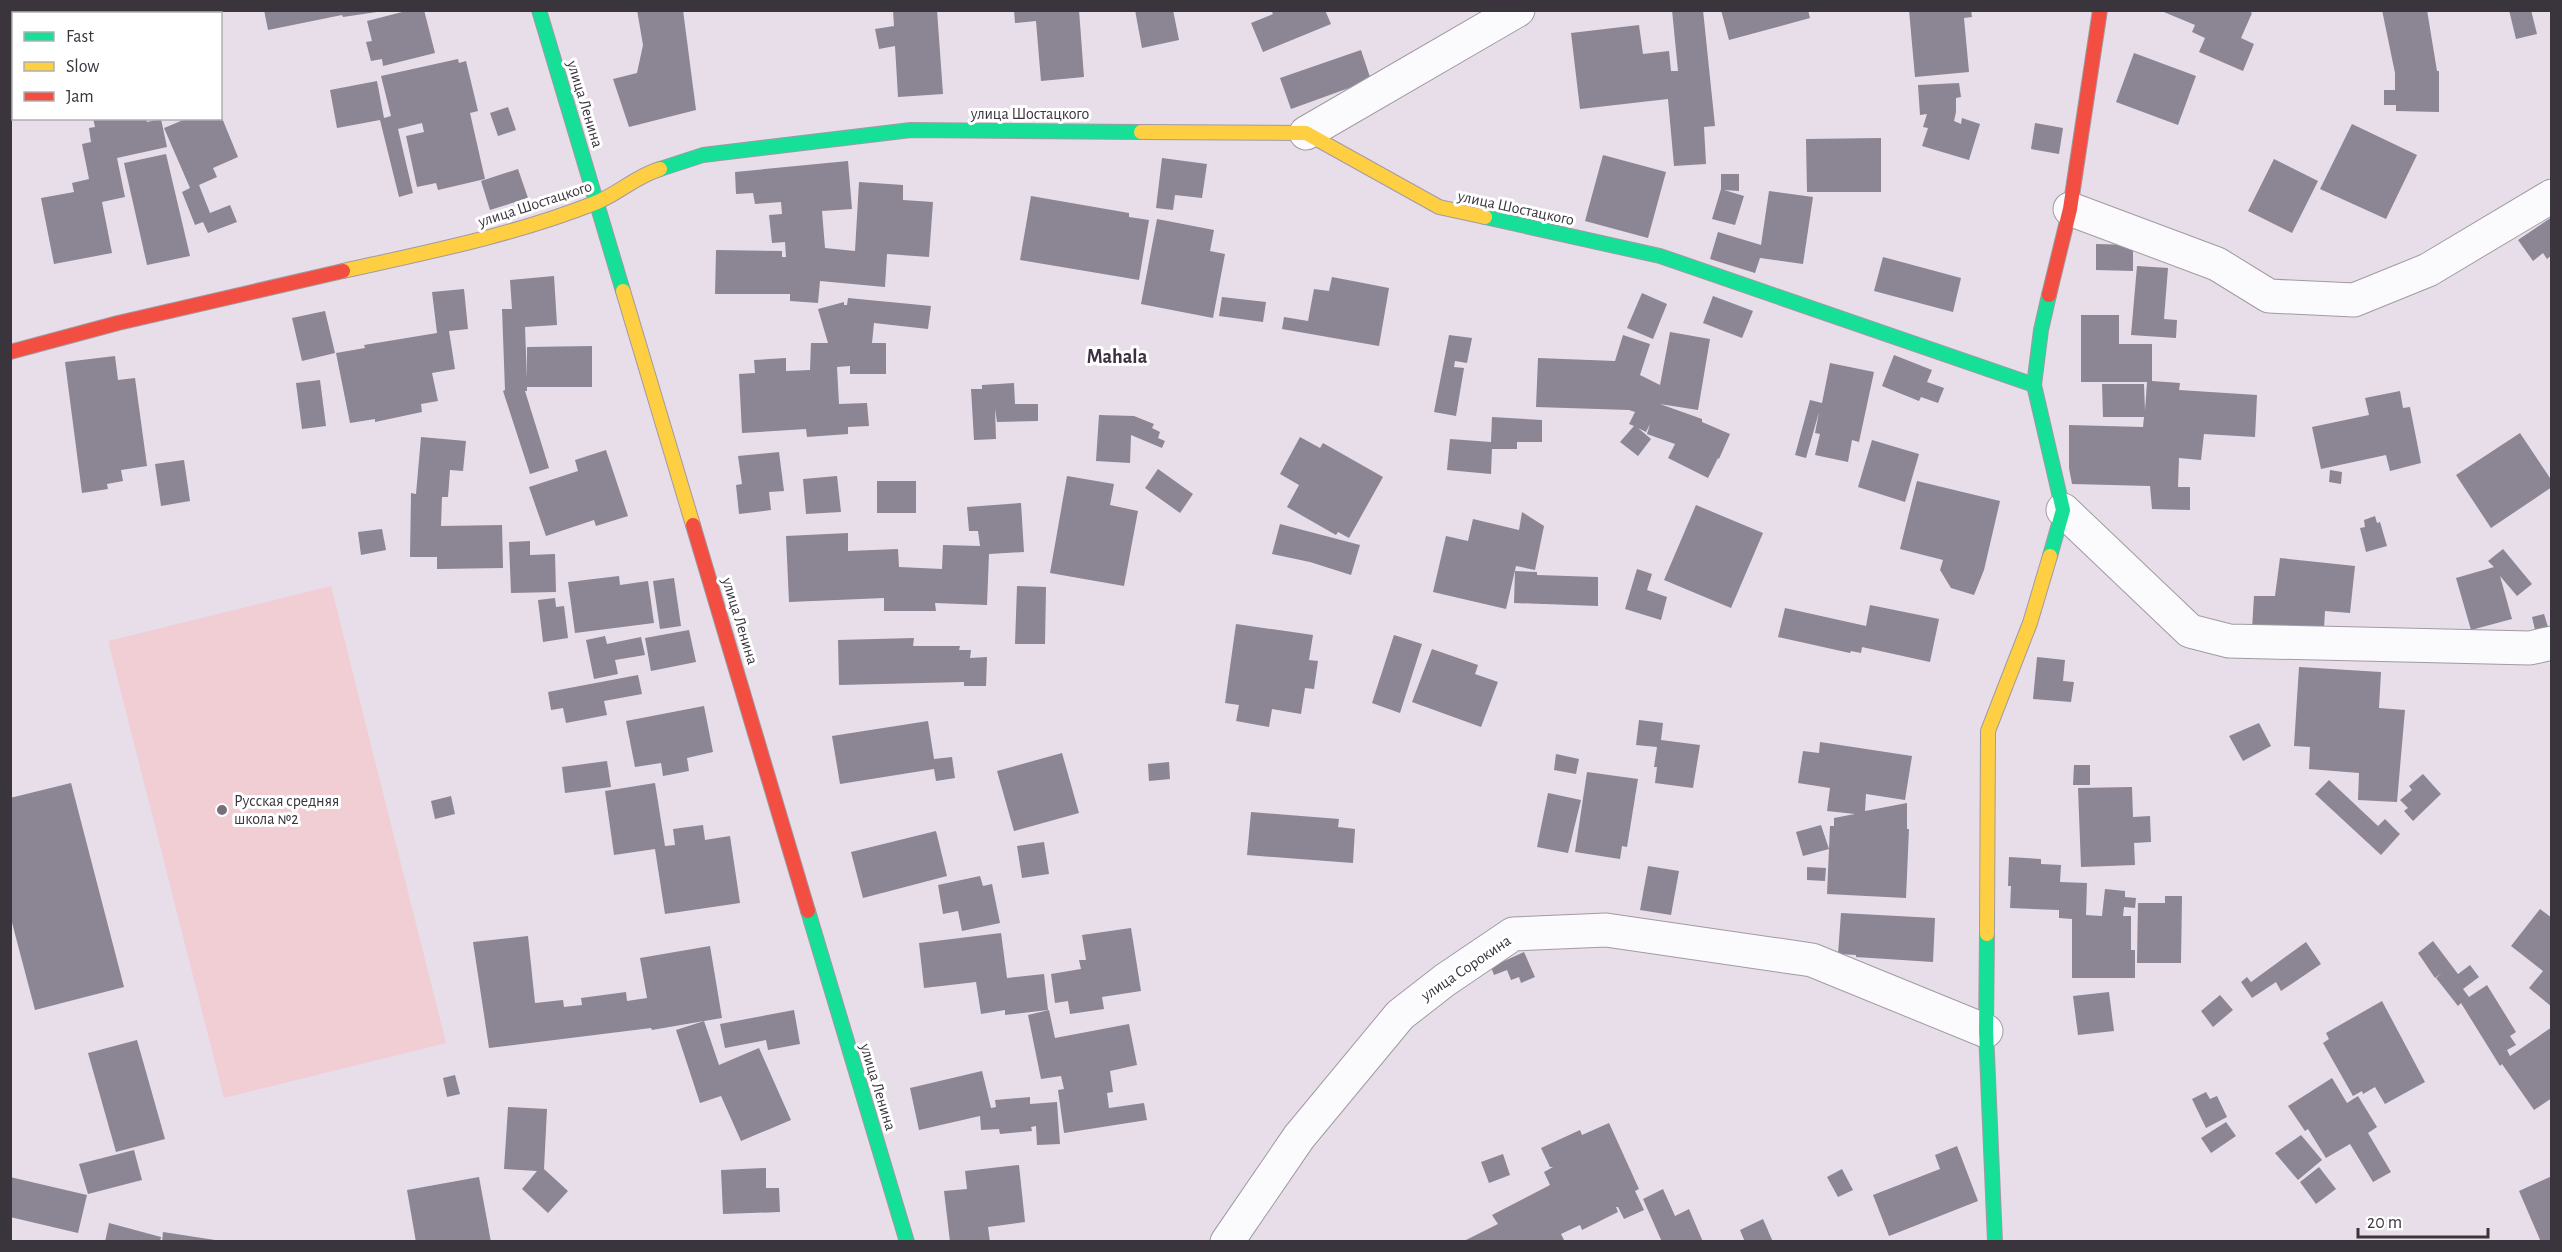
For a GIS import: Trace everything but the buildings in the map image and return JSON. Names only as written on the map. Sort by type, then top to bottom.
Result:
[{"type":"street","name":"улица Ленина","points":[[539,10],[907,1242]]},
{"type":"street","points":[[1306,133],[1518,10]]},
{"type":"street","points":[[1995,1242],[1986,1030],[1989,731],[2030,623],[2063,510],[2034,385],[2041,330],[2070,209],[2100,10]]},
{"type":"street","name":"улица Шостацкого","points":[[10,352],[118,323],[506,234],[598,202],[643,174],[703,155],[911,130],[1306,133],[1439,207],[1660,256],[2034,385]]},
{"type":"street","points":[[2070,209],[2217,264],[2269,296],[2354,300],[2428,270],[2552,196]]},
{"type":"street","points":[[2063,510],[2190,631],[2229,641],[2530,648],[2552,644]]},
{"type":"street","name":"улица Сорокина","points":[[1227,1242],[1299,1137],[1400,1015],[1445,980],[1513,934],[1606,930],[1812,960],[1986,1030]]},
{"type":"shaded area","points":[[331,586],[446,1043],[224,1098],[108,641]]},
{"type":"traffic: fast","points":[[539,10],[623,291]]},
{"type":"traffic: fast","points":[[660,169],[703,155],[911,130],[1141,132]]},
{"type":"traffic: fast","points":[[1485,217],[1660,256],[2034,385]]},
{"type":"traffic: fast","points":[[2049,295],[2041,330],[2034,385],[2063,510],[2050,556]]},
{"type":"traffic: fast","points":[[808,911],[907,1242]]},
{"type":"traffic: fast","points":[[1987,934],[1986,1031],[1995,1242]]},
{"type":"traffic: slow","points":[[1141,132],[1306,133],[1439,207],[1485,217]]},
{"type":"traffic: slow","points":[[343,271],[470,242],[533,224],[595,203],[660,169]]},
{"type":"traffic: slow","points":[[623,291],[693,525]]},
{"type":"traffic: slow","points":[[1987,934],[1988,731],[2030,623],[2050,556]]},
{"type":"traffic: jam","points":[[2049,295],[2070,209],[2100,10]]},
{"type":"traffic: jam","points":[[10,352],[118,323],[343,271]]},
{"type":"traffic: jam","points":[[693,525],[808,911]]},
{"type":"place","name":"Русская средняя школа №2","points":[[222,810]]},
{"type":"district","name":"Mahala","points":[[1117,357]]}]
